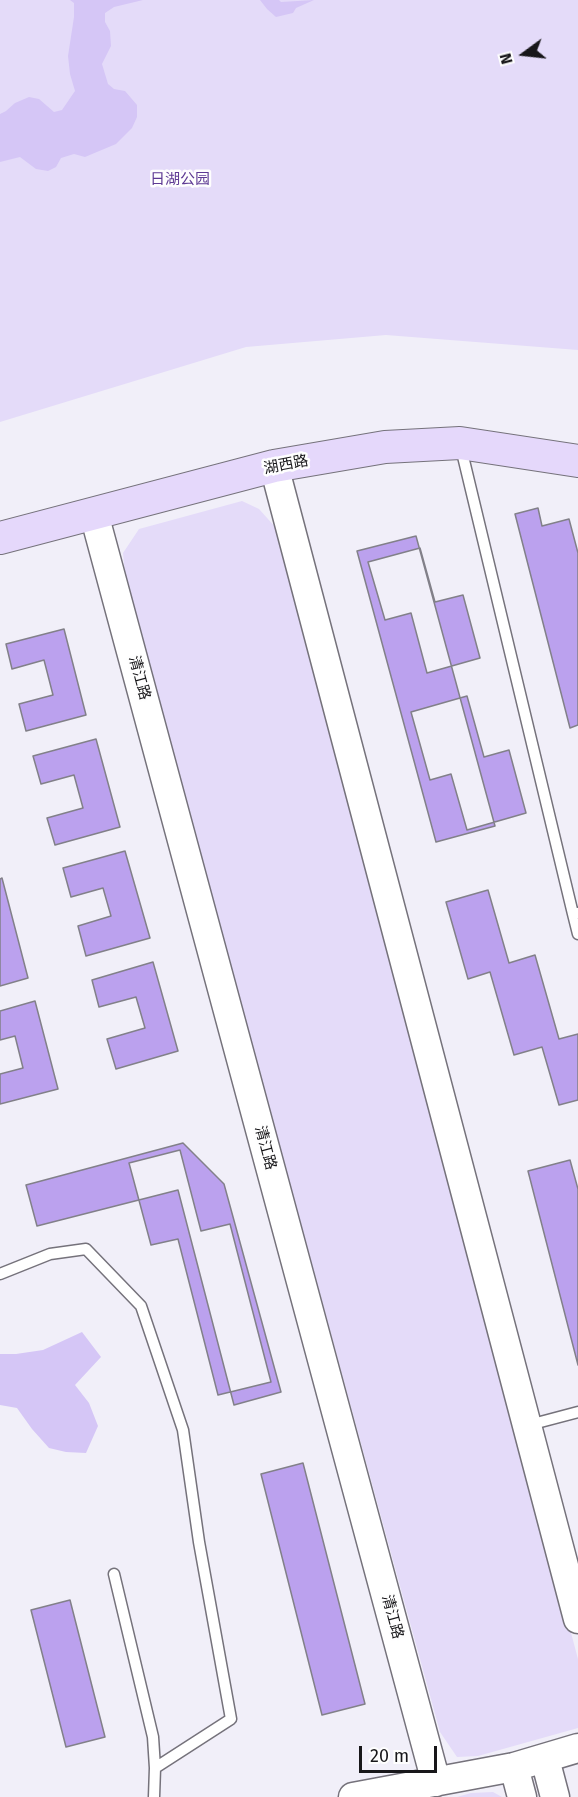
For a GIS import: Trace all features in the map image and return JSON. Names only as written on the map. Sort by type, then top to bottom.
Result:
[{"type":"main road","name":"湖西路","points":[[0,538],[274,466],[385,447],[460,443],[578,461]]},
{"type":"street","points":[[274,466],[578,1619]]},
{"type":"street","name":"清江路","points":[[94,514],[436,1782]]},
{"type":"street","points":[[353,1797],[514,1767],[578,1748]]},
{"type":"street","points":[[545,1759],[555,1797]]},
{"type":"street","points":[[514,1767],[522,1797]]},
{"type":"lane","points":[[460,443],[578,934]]},
{"type":"lane","points":[[0,1274],[50,1254],[86,1249],[141,1306],[183,1430],[199,1542],[231,1719],[155,1768]]},
{"type":"lane","points":[[526,1426],[578,1412]]},
{"type":"lane","points":[[114,1574],[153,1737],[154,1797]]},
{"type":"green space","name":"日湖公园","points":[[0,0],[578,0],[578,350],[386,335],[246,347],[0,422]]},
{"type":"green space","points":[[242,501],[259,509],[277,529],[578,1659],[578,1728],[478,1756],[457,1757],[440,1732],[126,585],[123,553],[139,529]]},
{"type":"green space","points":[[493,1792],[502,1797],[457,1797],[471,1793]]},
{"type":"shaded area","points":[[70,0],[143,0],[114,7],[105,13],[111,46],[102,64],[108,84],[114,89],[125,91],[137,105],[137,117],[132,128],[116,144],[85,157],[74,154],[61,158],[56,167],[48,171],[36,169],[20,157],[0,162],[0,114],[15,103],[29,97],[39,99],[54,112],[62,110],[75,91],[68,56],[74,17],[74,3]]},
{"type":"shaded area","points":[[260,0],[279,0],[281,2],[314,0],[296,8],[293,13],[276,17]]},
{"type":"shaded area","points":[[82,1332],[101,1357],[75,1385],[89,1403],[98,1426],[86,1453],[49,1448],[17,1408],[0,1405],[0,1354],[43,1350]]},
{"type":"building","points":[[538,508],[542,526],[569,519],[578,553],[578,725],[570,728],[515,514]]},
{"type":"building","points":[[416,536],[495,826],[436,842],[357,551]]},
{"type":"building","points":[[420,548],[435,602],[463,595],[480,658],[427,673],[411,613],[385,620],[368,562]]},
{"type":"building","points":[[64,629],[86,715],[26,731],[19,704],[53,695],[44,660],[12,669],[6,644]]},
{"type":"building","points":[[467,696],[484,757],[509,750],[526,813],[467,830],[451,774],[430,780],[411,712]]},
{"type":"building","points":[[96,739],[120,827],[55,845],[47,818],[83,808],[74,775],[41,784],[33,756]]},
{"type":"building","points":[[125,851],[150,938],[86,956],[78,926],[111,916],[103,888],[71,897],[63,868]]},
{"type":"building","points":[[2,878],[28,978],[0,986],[0,879]]},
{"type":"building","points":[[488,890],[509,963],[535,955],[559,1039],[578,1034],[578,1100],[559,1105],[542,1047],[514,1055],[490,972],[468,979],[446,902]]},
{"type":"building","points":[[153,962],[178,1051],[116,1069],[107,1039],[145,1028],[136,997],[99,1007],[92,980]]},
{"type":"building","points":[[35,1001],[58,1089],[0,1104],[0,1074],[23,1068],[15,1036],[0,1040],[0,1011]]},
{"type":"building","points":[[183,1143],[224,1184],[281,1392],[234,1405],[178,1190],[37,1226],[26,1185]]},
{"type":"building","points":[[180,1150],[201,1231],[230,1224],[271,1382],[218,1395],[178,1239],[151,1245],[129,1163]]},
{"type":"building","points":[[570,1160],[578,1189],[578,1365],[528,1171]]},
{"type":"building","points":[[303,1463],[365,1704],[322,1715],[261,1474]]},
{"type":"building","points":[[70,1600],[105,1737],[66,1747],[31,1610]]}]
